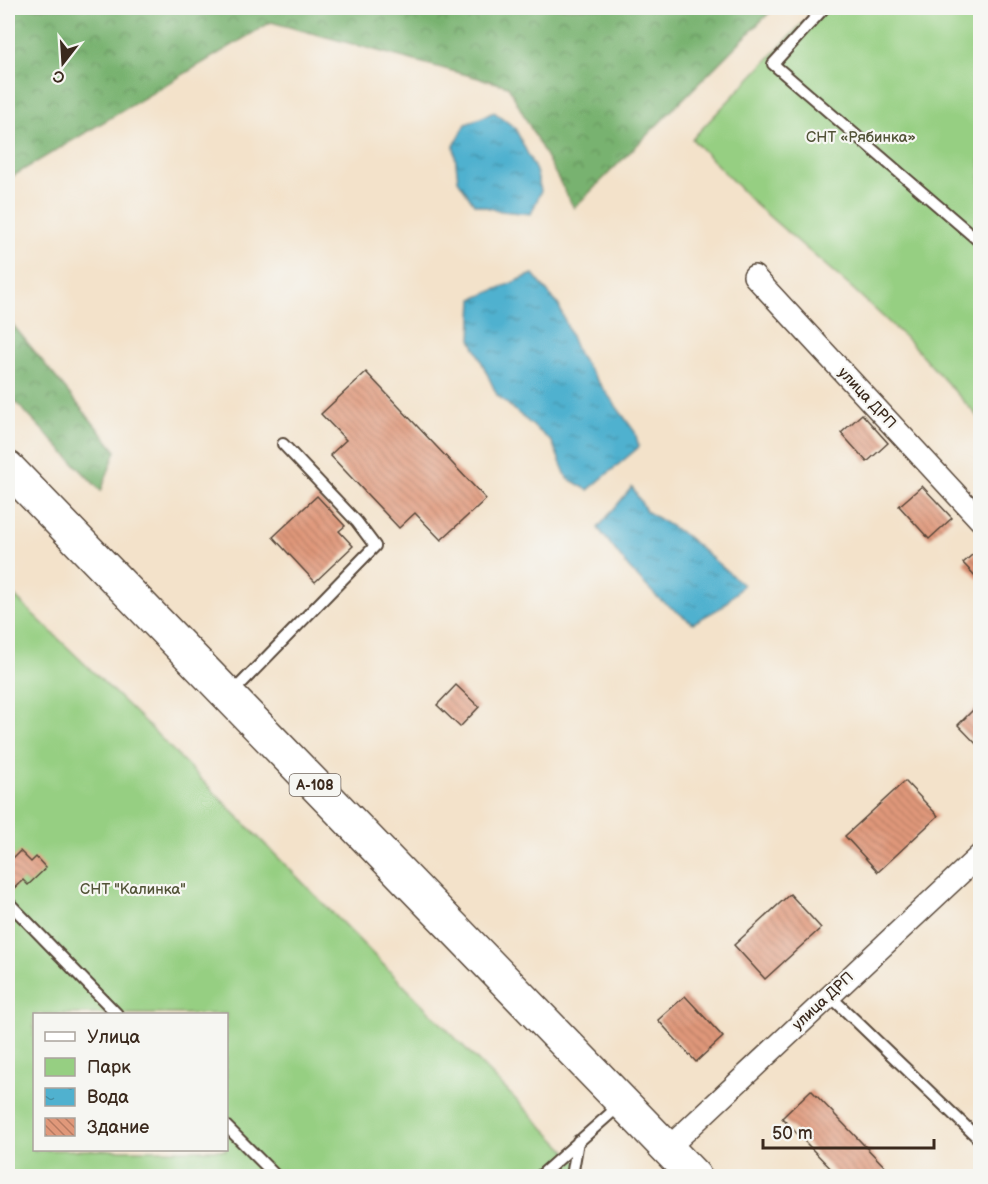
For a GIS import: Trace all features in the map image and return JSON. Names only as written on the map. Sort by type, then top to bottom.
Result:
[{"type":"highway","name":"А-108","points":[[8,468],[694,1176]]},
{"type":"street","name":"улица ДРП","points":[[754,276],[981,520]]},
{"type":"street","name":"улица ДРП","points":[[667,1149],[981,855]]},
{"type":"lane","points":[[824,8],[773,64],[981,242]]},
{"type":"lane","points":[[229,696],[375,546],[357,522],[283,444]]},
{"type":"lane","points":[[8,902],[116,1013]]},
{"type":"lane","points":[[829,995],[981,1140]]},
{"type":"lane","points":[[540,1176],[622,1103]]},
{"type":"lane","points":[[228,1128],[276,1176]]},
{"type":"lane","points":[[572,1176],[578,1141]]},
{"type":"green space","points":[[8,8],[774,8],[574,208],[508,86],[271,22],[8,179]]},
{"type":"green space","name":"СНТ «Рябинка»","points":[[817,8],[980,8],[980,419],[908,340],[756,205],[692,139]]},
{"type":"green space","points":[[8,319],[116,451],[101,491],[8,394]]},
{"type":"green space","name":"СНТ \"Калинка\"","points":[[8,590],[146,723],[585,1170],[584,1176],[8,1176]]},
{"type":"water","points":[[494,112],[515,128],[536,171],[541,191],[531,214],[501,211],[474,204],[458,180],[454,146],[466,124]]},
{"type":"water","points":[[533,274],[559,306],[578,354],[635,432],[639,447],[588,490],[567,478],[552,442],[497,395],[471,339],[473,299]]},
{"type":"water","points":[[632,487],[646,511],[685,535],[743,585],[722,607],[693,623],[658,598],[629,568],[598,528]]},
{"type":"building","points":[[366,372],[486,499],[441,540],[415,513],[399,528],[330,455],[346,440],[321,414]]},
{"type":"building","points":[[862,414],[888,443],[867,462],[841,433]]},
{"type":"building","points":[[922,486],[952,518],[929,539],[899,506]]},
{"type":"building","points":[[317,496],[345,526],[339,531],[353,546],[315,582],[273,537]]},
{"type":"building","points":[[980,548],[980,581],[963,563]]},
{"type":"building","points":[[456,685],[479,707],[460,727],[437,705]]},
{"type":"building","points":[[980,703],[980,748],[958,725]]},
{"type":"building","points":[[905,781],[938,816],[878,872],[845,836]]},
{"type":"building","points":[[20,851],[31,862],[36,857],[46,868],[28,885],[23,880],[11,891],[8,888],[8,863]]},
{"type":"building","points":[[790,894],[821,928],[765,979],[734,945]]},
{"type":"building","points":[[685,996],[723,1037],[696,1062],[658,1020]]},
{"type":"building","points":[[811,1090],[886,1168],[877,1176],[838,1176],[782,1118]]}]
